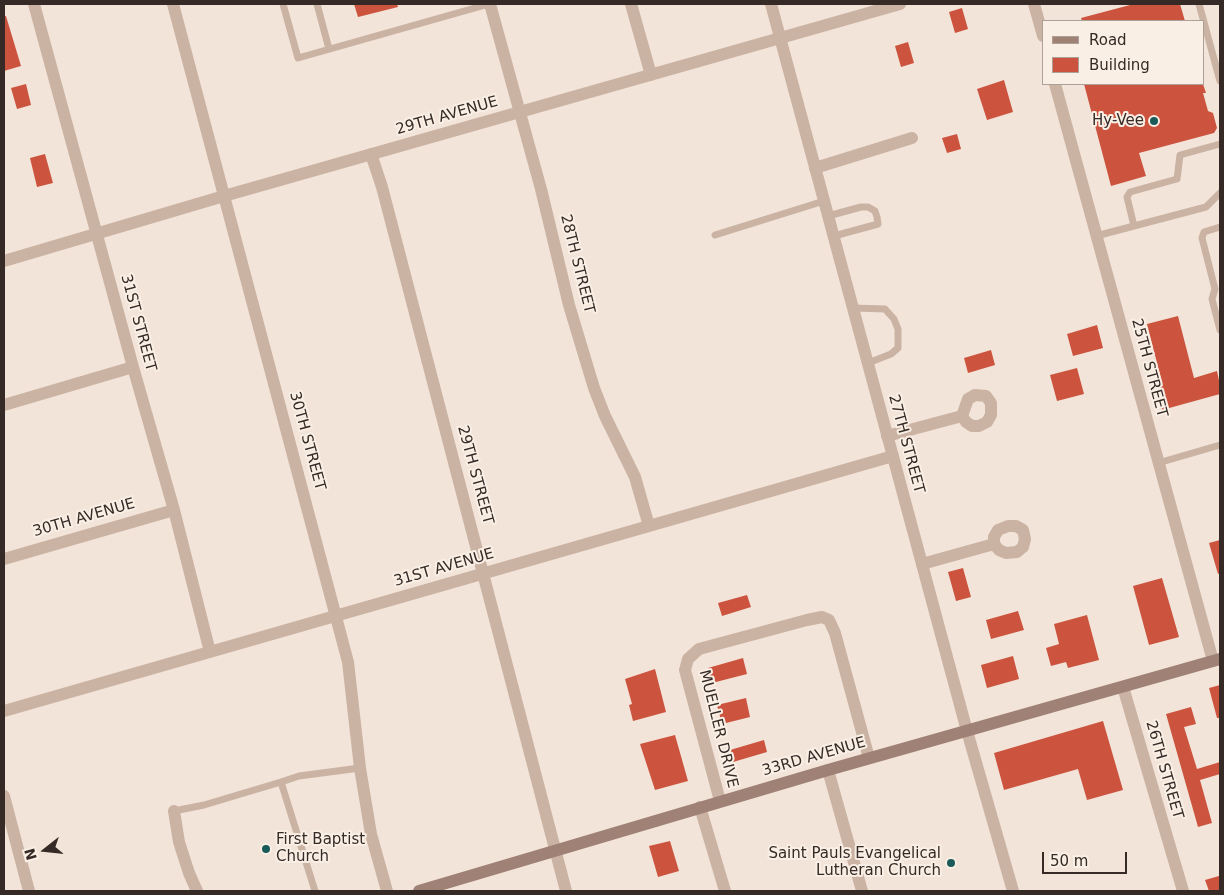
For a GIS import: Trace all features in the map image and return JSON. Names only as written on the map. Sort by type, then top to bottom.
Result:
[{"type":"main road","name":"33RD AVENUE","points":[[419,891],[700,807],[1217,660]]},
{"type":"street","name":"31ST STREET","points":[[34,4],[174,510],[210,652]]},
{"type":"street","name":"30TH STREET","points":[[174,4],[348,662],[360,768],[371,834],[386,891]]},
{"type":"street","name":"28TH STREET","points":[[490,4],[541,189],[569,305],[605,416],[635,477],[648,526]]},
{"type":"street","points":[[631,4],[651,75]]},
{"type":"street","name":"27TH STREET","points":[[771,4],[967,731],[1013,891]]},
{"type":"street","points":[[1034,4],[1042,32]]},
{"type":"street","name":"29TH AVENUE","points":[[4,261],[891,5]]},
{"type":"street","name":"25TH STREET","points":[[1055,85],[1158,462],[1217,660]]},
{"type":"street","points":[[815,168],[912,138]]},
{"type":"street","name":"29TH STREET","points":[[371,154],[382,187],[566,891]]},
{"type":"street","points":[[4,405],[133,367]]},
{"type":"street","points":[[887,436],[962,416]]},
{"type":"street","name":"31ST AVENUE","points":[[4,711],[893,456]]},
{"type":"street","name":"30TH AVENUE","points":[[4,559],[174,510]]},
{"type":"street","points":[[922,564],[994,544]]},
{"type":"street","name":"MUELLER DRIVE","points":[[720,802],[685,670],[688,659],[699,649],[807,620],[822,617],[829,620],[835,633],[870,758]]},
{"type":"street","name":"26TH STREET","points":[[1123,687],[1183,891]]},
{"type":"street","points":[[828,770],[862,891]]},
{"type":"street","points":[[4,796],[29,891]]},
{"type":"street","points":[[700,807],[725,891]]},
{"type":"street","points":[[174,811],[179,842],[197,891]]},
{"type":"lane","points":[[283,4],[298,58],[490,4]]},
{"type":"lane","points":[[317,4],[329,49]]},
{"type":"lane","points":[[1199,4],[1203,20]]},
{"type":"lane","points":[[1204,22],[1220,81]]},
{"type":"lane","points":[[1134,226],[1127,198],[1130,192],[1177,179],[1180,155],[1220,144]]},
{"type":"lane","points":[[1096,236],[1206,207],[1220,195]]},
{"type":"lane","points":[[715,235],[824,200]]},
{"type":"lane","points":[[828,216],[861,207],[868,207],[875,211],[877,217],[878,224],[834,236]]},
{"type":"lane","points":[[1220,227],[1204,232],[1202,238],[1215,289],[1212,300],[1220,330]]},
{"type":"lane","points":[[853,308],[885,309],[894,319],[898,329],[898,348],[891,354],[868,363]]},
{"type":"lane","points":[[1158,462],[1220,445]]},
{"type":"lane","points":[[174,811],[204,805],[300,776],[360,768]]},
{"type":"lane","points":[[281,782],[315,891]]},
{"type":"building","points":[[354,4],[397,4],[398,7],[358,17]]},
{"type":"building","points":[[1180,4],[1185,20],[1082,20],[1081,18],[1130,5]]},
{"type":"building","points":[[962,8],[968,29],[955,33],[949,12]]},
{"type":"building","points":[[4,16],[6,16],[21,66],[4,71]]},
{"type":"building","points":[[908,42],[914,63],[901,67],[895,46]]},
{"type":"building","points":[[1004,80],[1013,112],[987,120],[977,89]]},
{"type":"building","points":[[26,84],[31,105],[17,109],[11,88]]},
{"type":"building","name":"Hy-Vee","points":[[1084,85],[1203,85],[1206,93],[1203,93],[1208,111],[1213,113],[1217,128],[1214,133],[1139,153],[1146,176],[1111,186]]},
{"type":"building","points":[[957,134],[961,149],[947,153],[942,138]]},
{"type":"building","points":[[45,154],[53,183],[37,187],[30,158]]},
{"type":"building","points":[[1178,316],[1194,378],[1217,371],[1220,394],[1162,410],[1156,388],[1163,386],[1147,324]]},
{"type":"building","points":[[1097,325],[1103,348],[1073,356],[1067,334]]},
{"type":"building","points":[[991,350],[995,365],[968,373],[964,358]]},
{"type":"building","points":[[1077,368],[1084,394],[1057,401],[1050,375]]},
{"type":"building","points":[[1220,540],[1220,573],[1218,574],[1209,543]]},
{"type":"building","points":[[963,568],[971,597],[956,601],[948,572]]},
{"type":"building","points":[[1162,578],[1179,637],[1149,645],[1133,586]]},
{"type":"building","points":[[747,595],[751,607],[722,616],[718,603]]},
{"type":"building","points":[[1018,611],[1024,630],[991,639],[986,620]]},
{"type":"building","points":[[1087,615],[1099,660],[1068,668],[1066,662],[1051,666],[1046,648],[1059,644],[1054,624]]},
{"type":"building","points":[[1013,656],[1019,679],[987,688],[981,665]]},
{"type":"building","points":[[743,658],[747,674],[712,683],[708,668]]},
{"type":"building","points":[[655,669],[666,712],[633,721],[629,705],[632,704],[625,679]]},
{"type":"building","points":[[1220,685],[1220,718],[1217,718],[1209,688]]},
{"type":"building","points":[[746,698],[750,717],[722,724],[717,705]]},
{"type":"building","points":[[1191,707],[1196,724],[1184,727],[1197,769],[1220,762],[1220,774],[1200,780],[1212,823],[1198,827],[1166,714]]},
{"type":"building","points":[[1103,721],[1123,790],[1087,800],[1078,769],[1004,790],[994,753]]},
{"type":"building","points":[[675,735],[688,781],[655,790],[640,744]]},
{"type":"building","points":[[764,740],[767,752],[733,762],[730,750]]},
{"type":"building","points":[[670,841],[679,871],[658,877],[649,846]]},
{"type":"building","points":[[1219,876],[1220,891],[1209,891],[1205,880]]},
{"type":"place","name":"Hy-Vee","points":[[1154,121]]},
{"type":"place","name":"First Baptist Church","points":[[266,849]]},
{"type":"place","name":"Saint Pauls Evangelical Lutheran Church","points":[[951,863]]}]
